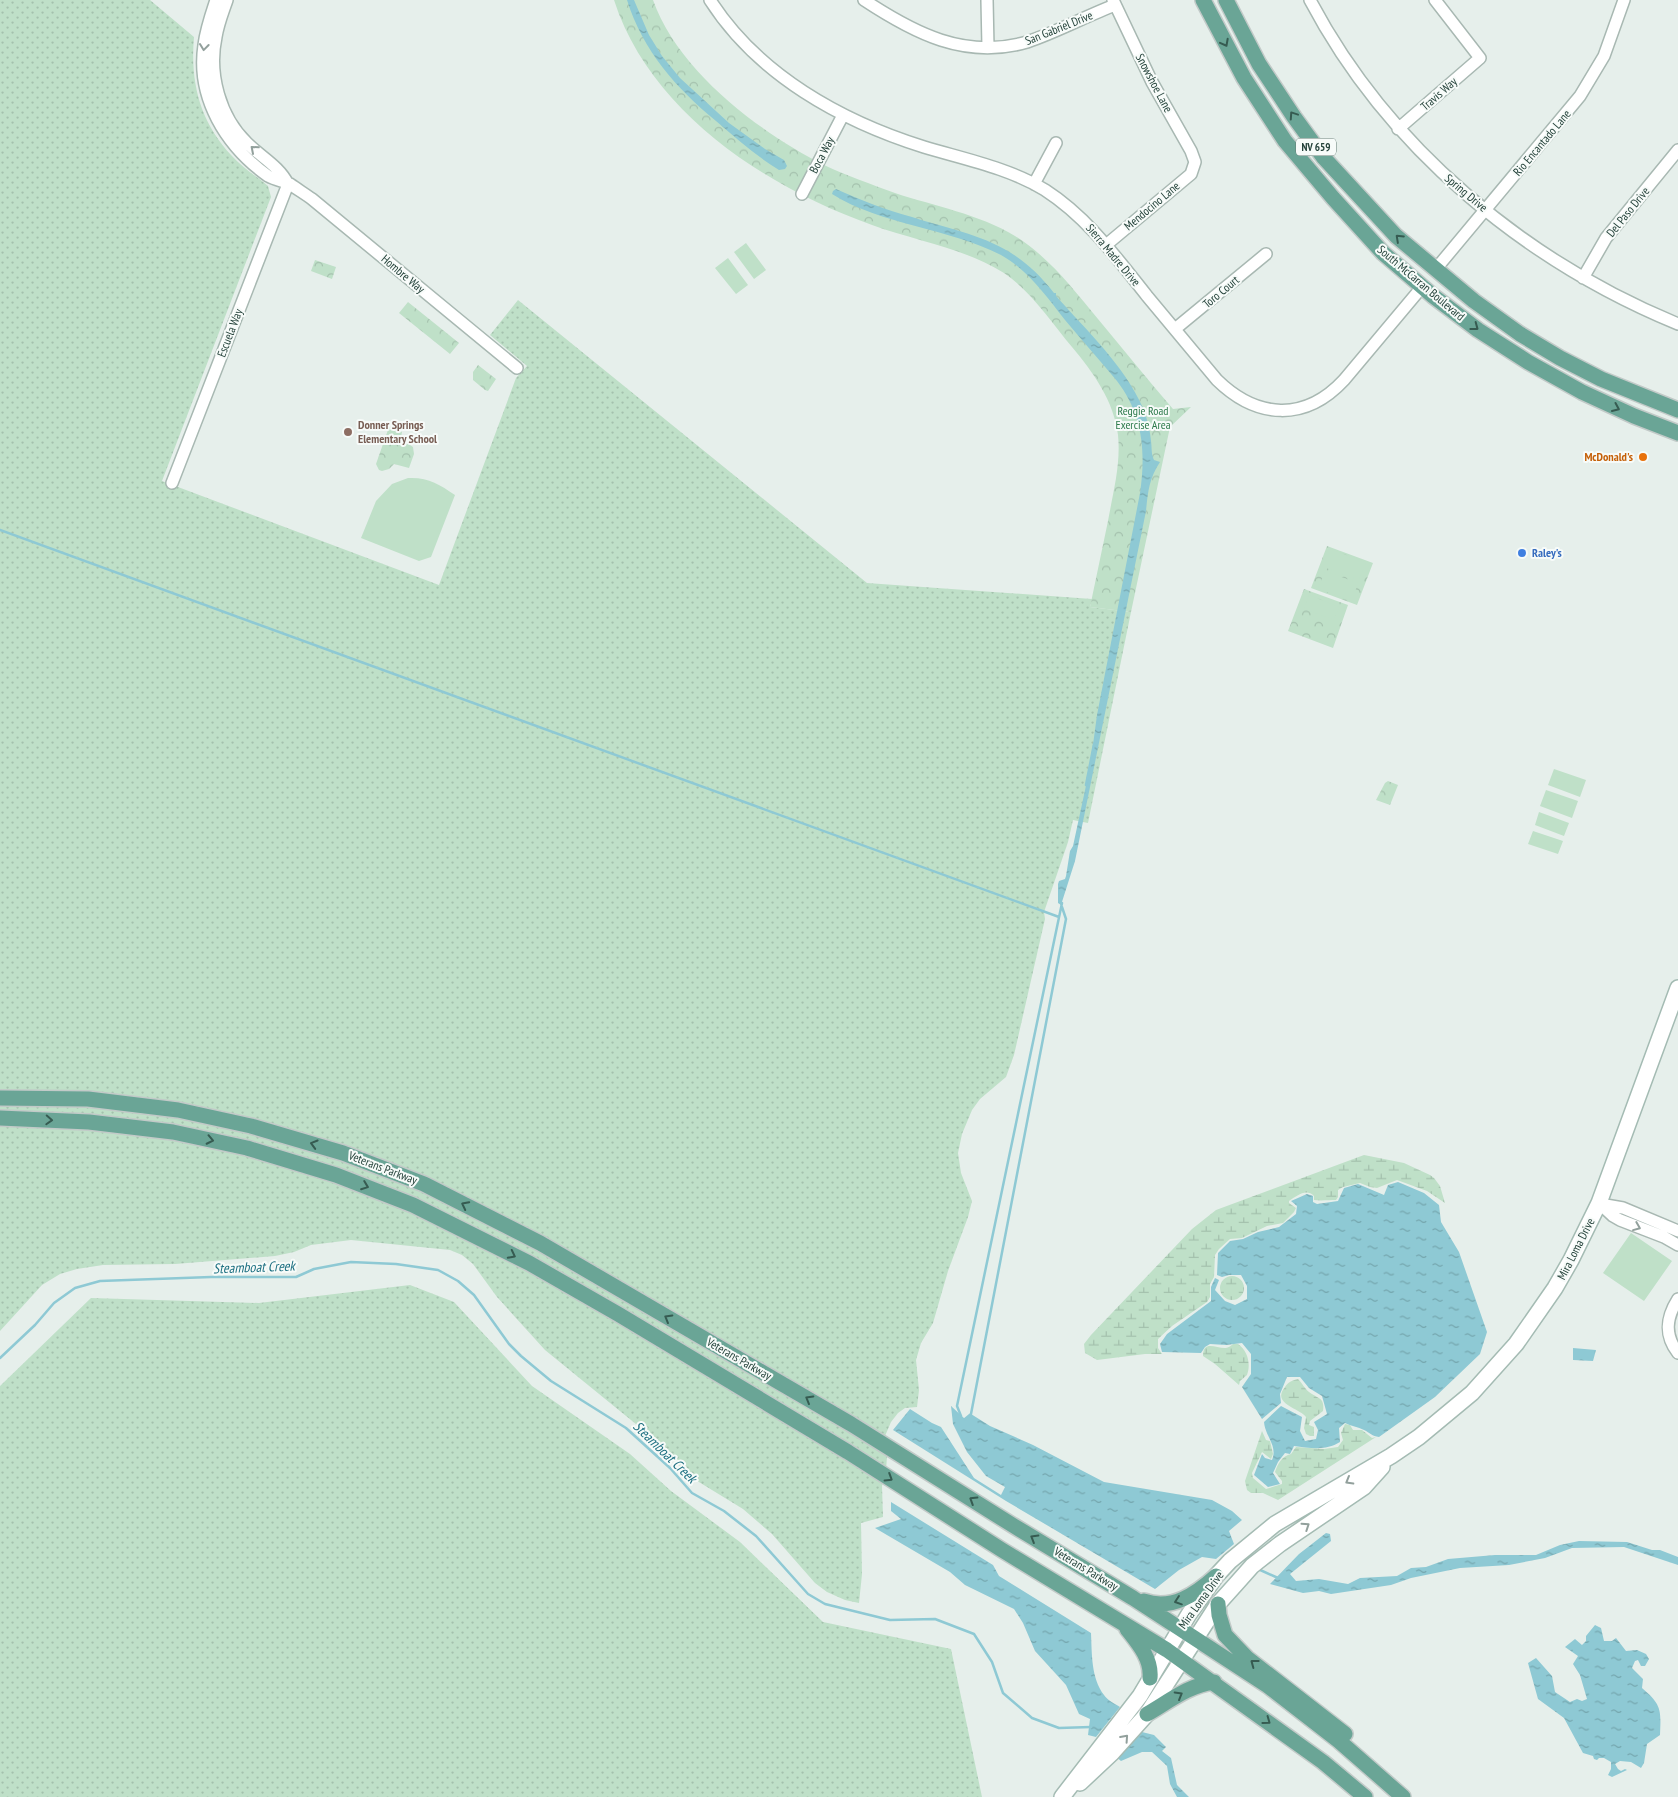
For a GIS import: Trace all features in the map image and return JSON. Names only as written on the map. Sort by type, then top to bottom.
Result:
[{"type":"main road","name":"South McCarran Boulevard","points":[[1203,0],[1244,78],[1285,141],[1383,253],[1422,287],[1483,334],[1582,392],[1634,416],[1678,433]]},
{"type":"main road","name":"South McCarran Boulevard","points":[[1226,0],[1259,64],[1294,117],[1324,158],[1396,236],[1474,302],[1520,334],[1601,379],[1678,410]]},
{"type":"main road","points":[[1316,178],[1329,181],[1378,235],[1402,258],[1424,271],[1435,270]]},
{"type":"main road","points":[[1422,287],[1432,286],[1442,289],[1500,329],[1542,354],[1553,354]]},
{"type":"main road","name":"Mira Loma Drive","points":[[1138,1716],[1150,1678],[1180,1628],[1216,1576],[1230,1561],[1282,1520],[1391,1456],[1419,1437],[1452,1410],[1494,1369],[1516,1344],[1572,1260],[1599,1204],[1678,988]]},
{"type":"main road","name":"Veterans Parkway","points":[[0,1098],[88,1099],[178,1110],[251,1126],[343,1153],[424,1184],[540,1243],[851,1424],[1014,1526],[1134,1598],[1268,1686],[1338,1741],[1403,1797]]},
{"type":"main road","name":"Veterans Parkway","points":[[0,1118],[90,1122],[173,1132],[247,1148],[336,1175],[413,1204],[529,1263],[848,1452],[1002,1550],[1167,1650],[1323,1762],[1365,1797]]},
{"type":"main road","name":"Mira Loma Drive","points":[[1062,1797],[1138,1716],[1182,1660],[1218,1604],[1243,1576],[1267,1554],[1364,1487],[1391,1456]]},
{"type":"main road","points":[[1134,1598],[1153,1604],[1165,1605],[1182,1600],[1199,1591],[1216,1576]]},
{"type":"main road","points":[[1218,1604],[1225,1635],[1247,1658],[1323,1715],[1381,1764],[1402,1783],[1410,1797]]},
{"type":"main road","points":[[1121,1622],[1138,1643],[1150,1666],[1150,1678]]},
{"type":"main road","points":[[1138,1716],[1192,1688],[1214,1682]]},
{"type":"main road","name":"Mira Loma Drive","points":[[1066,1797],[1107,1748]]},
{"type":"street","name":"Hombre Way","points":[[216,0],[206,32],[202,59],[205,88],[225,134],[245,156],[269,176],[288,184],[312,199],[517,368]]},
{"type":"street","name":"Hombre Way","points":[[227,0],[213,53],[214,78],[222,105],[228,118],[244,140],[283,174],[288,184]]},
{"type":"street","name":"San Gabriel Drive","points":[[864,0],[906,27],[919,33],[955,44],[988,47],[1009,46],[1026,42],[1114,3]]},
{"type":"street","points":[[987,0],[988,47]]},
{"type":"street","name":"Spring Drive","points":[[1310,0],[1337,47],[1360,81],[1398,129],[1435,166],[1518,235],[1583,278],[1626,301],[1678,324]]},
{"type":"street","name":"Travis Way","points":[[1398,129],[1480,58],[1435,0]]},
{"type":"street","name":"Rio Encantado Lane","points":[[1435,270],[1570,110],[1593,77],[1612,36],[1624,0]]},
{"type":"street","name":"Sierra Madre Drive","points":[[713,1],[731,29],[772,68],[813,98],[843,115],[896,137],[996,169],[1034,184],[1077,214],[1092,228],[1217,380],[1239,398],[1264,408],[1280,411],[1293,410],[1321,400],[1333,391],[1422,287]]},
{"type":"street","name":"Snowshoe Lane","points":[[1114,3],[1152,82],[1192,150],[1195,164]]},
{"type":"street","name":"Boca Way","points":[[802,194],[843,115]]},
{"type":"street","points":[[1034,184],[1056,144]]},
{"type":"street","name":"Del Paso Drive","points":[[1583,278],[1606,238],[1678,150]]},
{"type":"street","name":"Mendocino Lane","points":[[1106,245],[1191,174],[1195,164]]},
{"type":"street","name":"Escuela Way","points":[[172,483],[288,184]]},
{"type":"street","name":"Toro Court","points":[[1175,330],[1266,254]]},
{"type":"street","points":[[1599,1204],[1623,1208],[1678,1231]]},
{"type":"street","points":[[1599,1204],[1620,1220],[1664,1237],[1678,1245]]},
{"type":"street","points":[[1678,1299],[1668,1321],[1668,1333],[1678,1353]]},
{"type":"green space","points":[[0,0],[150,0],[194,37],[193,54],[196,86],[205,116],[212,130],[232,156],[268,186],[271,197],[162,481],[439,585],[516,378],[527,366],[490,335],[518,300],[867,583],[1092,599],[1090,607],[1131,612],[1088,823],[1073,820],[1068,842],[1044,912],[1045,919],[1014,1055],[1006,1077],[980,1099],[972,1110],[962,1134],[958,1153],[961,1173],[972,1201],[948,1271],[933,1323],[921,1343],[916,1360],[919,1390],[917,1407],[905,1408],[898,1413],[891,1422],[885,1436],[887,1456],[882,1486],[883,1517],[861,1523],[862,1574],[859,1603],[845,1600],[827,1592],[815,1583],[772,1534],[743,1509],[694,1479],[675,1462],[658,1442],[545,1350],[497,1297],[473,1264],[462,1255],[450,1250],[351,1240],[311,1245],[294,1252],[275,1256],[175,1264],[103,1265],[77,1269],[60,1274],[42,1285],[0,1331]]},
{"type":"green space","name":"Reggie Road Exercise Area","points":[[614,0],[653,0],[665,26],[681,51],[701,75],[748,117],[799,151],[824,165],[859,180],[987,222],[1027,244],[1070,285],[1173,409],[1191,407],[1170,427],[1131,612],[1090,607],[1116,478],[1119,446],[1116,422],[1107,399],[1095,377],[1040,307],[1014,280],[989,264],[956,251],[889,231],[832,209],[792,190],[754,167],[717,141],[684,111],[655,77],[631,40]]},
{"type":"green space","points":[[746,243],[766,270],[754,279],[734,252]]},
{"type":"green space","points":[[728,258],[748,285],[736,294],[715,268]]},
{"type":"green space","points":[[315,260],[336,267],[332,279],[311,271]]},
{"type":"green space","points":[[408,302],[459,343],[450,354],[399,313]]},
{"type":"green space","points":[[478,365],[496,379],[488,391],[473,380],[473,372]]},
{"type":"green space","points":[[389,427],[402,432],[400,442],[407,443],[413,447],[414,454],[409,468],[394,464],[389,469],[382,471],[379,470],[376,464]]},
{"type":"green space","points":[[408,478],[433,482],[455,495],[431,557],[419,561],[361,538],[376,501],[392,484]]},
{"type":"green space","points":[[1327,546],[1373,563],[1357,605],[1311,588]]},
{"type":"green space","points":[[1332,550],[1366,562],[1359,580],[1326,568]]},
{"type":"green space","points":[[1325,571],[1358,583],[1352,601],[1318,589]]},
{"type":"green space","points":[[1304,589],[1348,605],[1333,648],[1288,631]]},
{"type":"green space","points":[[1309,595],[1339,607],[1334,620],[1304,609]]},
{"type":"green space","points":[[1554,769],[1586,780],[1580,797],[1548,785]]},
{"type":"green space","points":[[1388,781],[1398,785],[1390,805],[1376,800]]},
{"type":"green space","points":[[1546,790],[1578,801],[1572,818],[1540,806]]},
{"type":"green space","points":[[1539,812],[1569,823],[1564,836],[1535,825]]},
{"type":"green space","points":[[1533,831],[1563,841],[1558,854],[1528,844]]},
{"type":"green space","points":[[1364,1155],[1404,1163],[1430,1175],[1440,1186],[1445,1203],[1427,1191],[1397,1180],[1377,1188],[1360,1183],[1343,1187],[1338,1190],[1336,1200],[1314,1200],[1314,1196],[1311,1194],[1302,1194],[1289,1201],[1296,1208],[1283,1223],[1267,1226],[1242,1238],[1230,1239],[1219,1249],[1215,1255],[1214,1277],[1210,1284],[1210,1297],[1207,1302],[1172,1326],[1158,1339],[1158,1348],[1162,1354],[1145,1354],[1097,1360],[1085,1353],[1084,1344],[1091,1335],[1192,1229],[1216,1210]]},
{"type":"green space","points":[[1631,1233],[1672,1261],[1644,1301],[1603,1273]]},
{"type":"green space","points":[[1232,1276],[1241,1279],[1244,1288],[1241,1297],[1232,1300],[1223,1297],[1220,1288],[1223,1279]]},
{"type":"green space","points":[[410,1285],[454,1302],[532,1386],[630,1454],[671,1491],[740,1542],[823,1622],[951,1649],[982,1797],[0,1797],[0,1386],[91,1298],[259,1303]]},
{"type":"green space","points":[[1233,1344],[1238,1344],[1244,1350],[1249,1362],[1247,1375],[1240,1381],[1239,1385],[1203,1356],[1205,1348],[1208,1346],[1226,1348]]},
{"type":"green space","points":[[1298,1379],[1308,1391],[1323,1403],[1323,1411],[1310,1421],[1309,1425],[1314,1427],[1314,1436],[1306,1434],[1304,1428],[1306,1417],[1281,1398],[1286,1385]]},
{"type":"green space","points":[[1345,1424],[1350,1425],[1353,1430],[1362,1430],[1372,1438],[1376,1437],[1278,1500],[1263,1493],[1251,1493],[1247,1490],[1245,1481],[1262,1431],[1266,1440],[1270,1441],[1273,1454],[1271,1459],[1262,1452],[1252,1473],[1253,1478],[1266,1489],[1282,1484],[1282,1481],[1275,1472],[1285,1456],[1291,1454],[1296,1447],[1324,1449],[1338,1447],[1343,1440],[1341,1433]]},
{"type":"water","points":[[627,0],[634,0],[649,35],[662,56],[680,78],[729,123],[784,160],[787,166],[785,169],[779,170],[746,147],[674,82],[642,36]]},
{"type":"water","points":[[836,189],[883,208],[972,235],[1006,250],[1023,261],[1056,293],[1056,296],[1115,363],[1135,392],[1146,416],[1153,458],[1160,462],[1153,474],[1147,497],[1146,511],[1075,861],[1061,905],[1058,903],[1058,884],[1066,876],[1090,767],[1097,715],[1140,493],[1143,463],[1137,421],[1126,394],[1117,381],[1036,284],[1011,261],[960,238],[872,213],[832,194]]},
{"type":"water","points":[[1398,1182],[1424,1193],[1439,1205],[1441,1222],[1459,1252],[1487,1332],[1480,1354],[1435,1397],[1379,1437],[1345,1423],[1339,1428],[1340,1442],[1335,1445],[1318,1448],[1294,1446],[1290,1454],[1285,1453],[1278,1462],[1273,1473],[1280,1484],[1268,1487],[1254,1475],[1262,1454],[1265,1458],[1272,1460],[1273,1455],[1264,1422],[1281,1406],[1302,1417],[1300,1431],[1305,1441],[1316,1439],[1318,1430],[1314,1422],[1327,1414],[1322,1396],[1309,1388],[1300,1377],[1287,1377],[1280,1394],[1281,1403],[1262,1419],[1242,1387],[1251,1374],[1251,1354],[1242,1343],[1210,1344],[1201,1353],[1162,1352],[1160,1344],[1167,1334],[1211,1301],[1211,1287],[1215,1278],[1219,1280],[1215,1290],[1225,1301],[1235,1305],[1247,1299],[1247,1286],[1241,1275],[1222,1277],[1217,1275],[1218,1253],[1230,1241],[1243,1239],[1258,1232],[1279,1227],[1296,1214],[1297,1206],[1291,1201],[1307,1194],[1313,1196],[1313,1202],[1317,1204],[1338,1201],[1344,1188],[1358,1184],[1384,1195],[1388,1185]]},
{"type":"water","points":[[1573,1348],[1596,1350],[1593,1361],[1573,1360]]},
{"type":"water","points":[[951,1406],[965,1419],[971,1414],[990,1426],[1033,1445],[1104,1482],[1212,1500],[1232,1511],[1242,1520],[1229,1531],[1234,1544],[1216,1559],[1202,1557],[1179,1570],[1155,1589],[1006,1501],[893,1430],[910,1409],[941,1427],[974,1478],[1001,1495],[1005,1487],[986,1476],[967,1452],[953,1424]]},
{"type":"water","points":[[891,1502],[993,1565],[999,1576],[1091,1633],[1093,1666],[1097,1681],[1105,1697],[1120,1707],[1096,1737],[1088,1735],[1090,1719],[1079,1714],[1066,1685],[1035,1651],[1023,1623],[1014,1609],[965,1585],[950,1572],[875,1528],[901,1519],[891,1511]]},
{"type":"water","points":[[1326,1533],[1330,1534],[1331,1541],[1290,1574],[1296,1581],[1319,1579],[1348,1584],[1360,1578],[1397,1576],[1411,1568],[1426,1567],[1448,1559],[1495,1555],[1536,1555],[1560,1545],[1579,1541],[1627,1542],[1652,1550],[1660,1550],[1678,1557],[1678,1565],[1624,1547],[1572,1548],[1545,1558],[1509,1565],[1460,1568],[1411,1578],[1391,1585],[1331,1594],[1319,1591],[1303,1593],[1270,1584],[1299,1554]]},
{"type":"water","points":[[1595,1625],[1601,1628],[1604,1641],[1612,1641],[1616,1638],[1626,1651],[1637,1650],[1646,1654],[1649,1659],[1645,1666],[1641,1666],[1638,1660],[1635,1661],[1632,1668],[1643,1679],[1642,1688],[1657,1704],[1660,1714],[1660,1735],[1647,1744],[1644,1763],[1641,1768],[1631,1762],[1620,1761],[1615,1764],[1618,1769],[1621,1771],[1627,1770],[1612,1777],[1608,1775],[1611,1769],[1611,1762],[1604,1758],[1597,1760],[1593,1756],[1583,1753],[1564,1718],[1538,1699],[1528,1663],[1536,1658],[1552,1676],[1555,1692],[1570,1702],[1577,1699],[1582,1701],[1587,1699],[1580,1675],[1573,1664],[1578,1656],[1565,1647],[1575,1639],[1582,1645],[1586,1641],[1586,1636]]},
{"type":"water","points":[[1136,1719],[1142,1732],[1154,1735],[1166,1747],[1162,1751],[1171,1758],[1177,1785],[1189,1797],[1177,1797],[1170,1784],[1167,1766],[1152,1752],[1142,1752],[1121,1761],[1109,1751]]},
{"type":"waterway","points":[[0,530],[1059,917]]},
{"type":"waterway","points":[[1086,785],[1094,744]]},
{"type":"waterway","points":[[961,1416],[957,1406],[1062,903]]},
{"type":"waterway","points":[[965,1419],[971,1414],[1066,919],[1062,907]]},
{"type":"waterway","name":"Steamboat Creek","points":[[0,1358],[35,1325],[54,1303],[75,1288],[100,1281],[211,1277],[296,1277],[314,1269],[351,1262],[396,1264],[438,1270],[458,1281],[474,1295],[509,1344],[521,1356],[551,1381],[626,1428],[670,1468],[692,1493],[724,1511],[756,1536],[808,1594],[825,1604],[890,1620],[935,1619],[974,1634],[992,1662],[1003,1693],[1032,1718],[1059,1728],[1091,1727]]},
{"type":"waterway","points":[[1258,1569],[1278,1578]]},
{"type":"place","name":"Donner Springs Elementary School","points":[[348,432]]},
{"type":"place","name":"McDonald's","points":[[1643,457]]},
{"type":"place","name":"Raley's","points":[[1522,553]]}]
